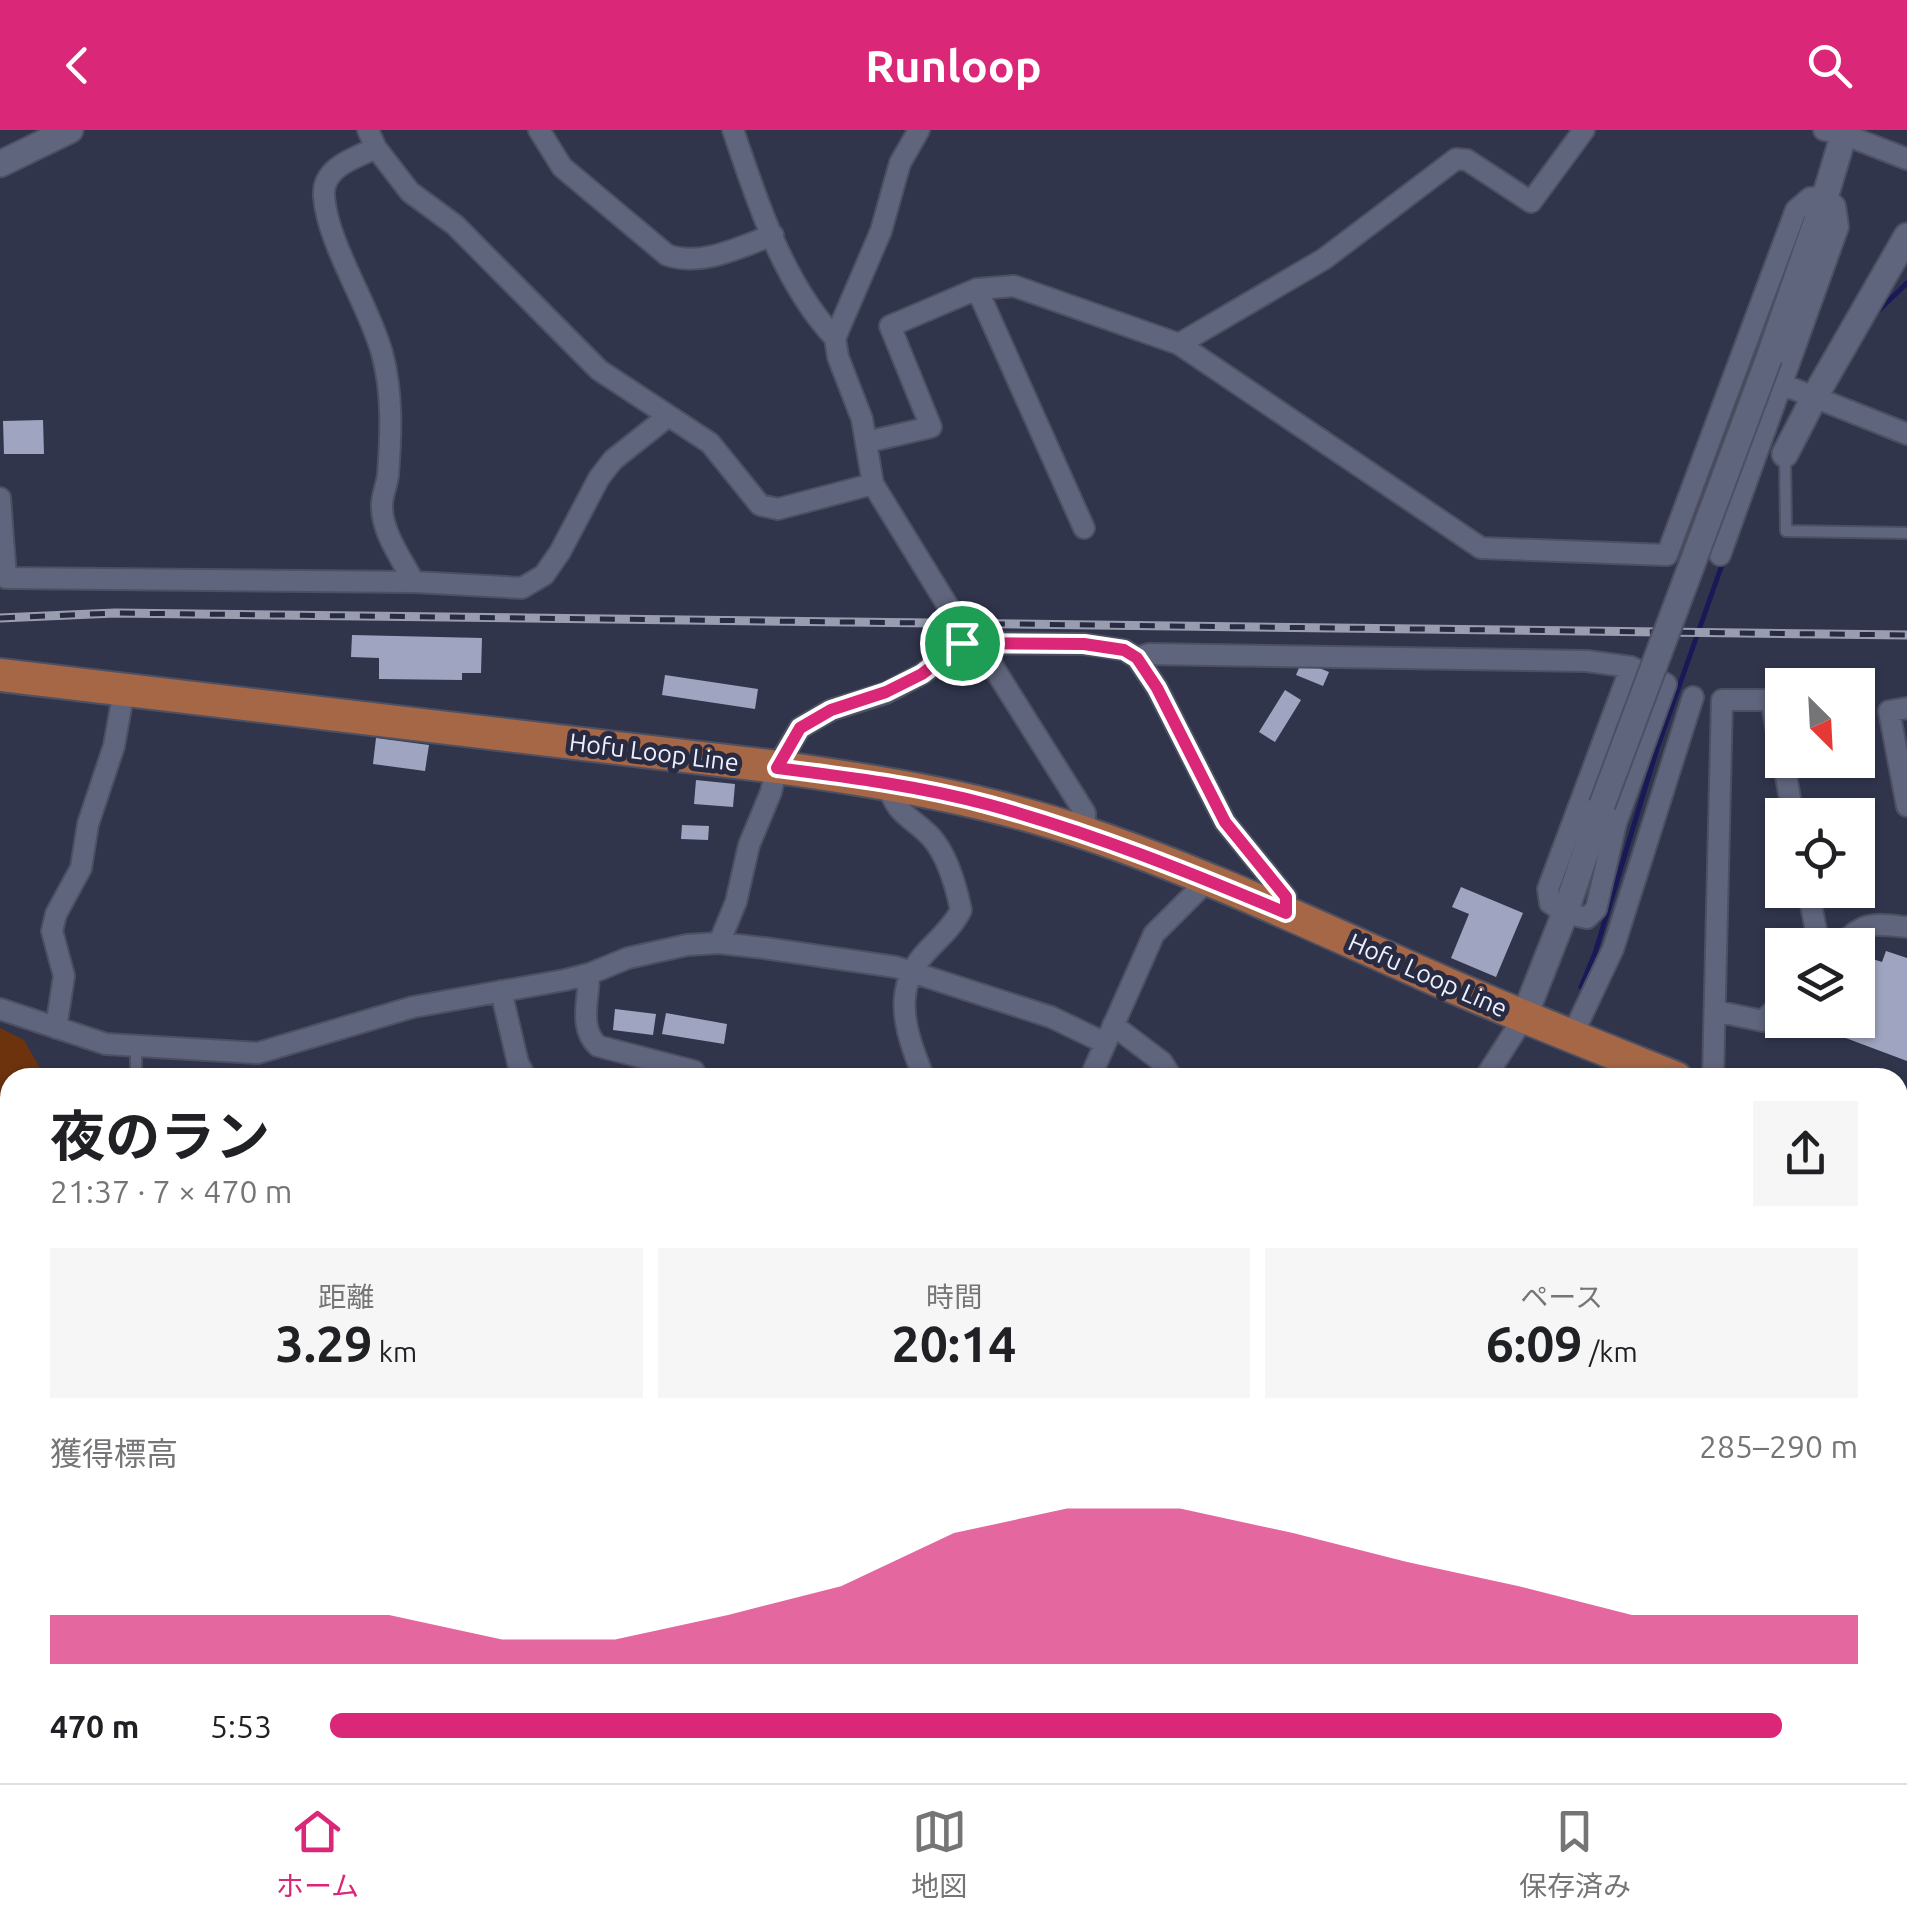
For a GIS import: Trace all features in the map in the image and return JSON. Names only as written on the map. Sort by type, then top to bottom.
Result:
[{"type":"main road","name":"Hofu Loop Line","points":[[0,675],[777,768],[888,783],[986,804],[1086,833],[1204,878],[1651,1068]]},
{"type":"street","points":[[0,164],[70,130]]},
{"type":"street","points":[[539,130],[562,167],[667,256],[684,261],[727,252],[773,235]]},
{"type":"street","points":[[733,130],[797,288],[814,316],[835,338]]},
{"type":"street","points":[[919,130],[900,163],[880,232],[835,338],[838,357],[862,419],[872,484],[1085,814],[1086,833]]},
{"type":"street","points":[[1180,344],[1324,258],[1456,159],[1468,160],[1531,202],[1584,130]]},
{"type":"street","points":[[1492,1068],[1524,1017],[1565,913],[1770,358],[1826,197],[1837,131],[1907,159]]},
{"type":"street","points":[[414,582],[390,538],[382,505],[388,480],[391,414],[383,356],[336,240],[324,195],[327,178],[372,139],[410,192],[455,225],[598,370],[710,443],[760,505],[778,510],[872,484]]},
{"type":"street","points":[[867,442],[930,426],[890,326],[977,289],[1014,286],[1180,344],[1481,548],[1667,555],[1796,210],[1810,198],[1826,197]]},
{"type":"street","points":[[1720,555],[1838,228],[1834,206],[1826,197]]},
{"type":"street","points":[[1785,454],[1814,396],[1907,236]]},
{"type":"street","points":[[977,289],[1084,528]]},
{"type":"street","points":[[1737,365],[1907,434]]},
{"type":"street","points":[[0,498],[6,578],[414,582],[522,588],[544,576],[598,478],[613,460],[667,417]]},
{"type":"street","points":[[719,943],[736,902],[749,845],[777,768],[800,728],[831,710],[886,692],[973,644],[1084,644],[1124,650],[1137,658],[1157,688],[1225,822],[1286,897],[1286,913]]},
{"type":"street","points":[[1137,658],[1149,654],[1586,661],[1631,667],[1680,690],[1722,700],[1765,700]]},
{"type":"street","points":[[1631,667],[1548,889],[1550,903],[1565,913],[1587,918],[1596,909],[1616,822],[1680,690]]},
{"type":"street","points":[[56,1028],[64,976],[52,931],[56,914],[81,868],[88,824],[114,746],[124,690]]},
{"type":"street","points":[[1572,1036],[1613,949],[1680,690]]},
{"type":"street","points":[[1713,1068],[1722,700]]},
{"type":"street","points":[[1907,708],[1890,711],[1907,806]]},
{"type":"street","points":[[888,783],[899,811],[931,837],[941,853],[960,910],[956,921],[905,984],[904,1019],[921,1068]]},
{"type":"street","points":[[1094,1068],[1154,934],[1199,889],[1204,878]]},
{"type":"street","points":[[1856,928],[1874,924],[1907,926]]},
{"type":"street","points":[[0,1009],[106,1044],[258,1053],[413,1006],[589,974],[628,958],[687,945],[719,943],[912,971],[1109,1034],[1162,1062],[1166,1068]]},
{"type":"street","points":[[589,974],[585,1024],[590,1039],[598,1046],[682,1068]]},
{"type":"street","points":[[501,991],[521,1068]]},
{"type":"street","points":[[1715,1011],[1765,1019]]},
{"type":"lane","points":[[1785,454],[1786,531],[1907,534]]},
{"type":"lane","points":[[136,1047],[136,1068]]},
{"type":"shaded area","points":[[0,1028],[24,1040],[40,1068],[0,1068]]},
{"type":"building","points":[[43,420],[44,454],[4,454],[3,421]]},
{"type":"building","points":[[352,635],[482,638],[481,673],[462,673],[462,680],[379,679],[379,658],[351,657]]},
{"type":"building","points":[[1302,661],[1329,672],[1323,686],[1296,675]]},
{"type":"building","points":[[665,675],[758,689],[755,709],[662,695]]},
{"type":"building","points":[[1285,690],[1301,700],[1275,742],[1259,732]]},
{"type":"building","points":[[376,738],[429,745],[425,771],[373,764]]},
{"type":"building","points":[[696,780],[735,784],[733,807],[694,804]]},
{"type":"building","points":[[682,825],[709,826],[708,840],[681,839]]},
{"type":"building","points":[[1461,887],[1523,913],[1496,977],[1451,958],[1469,914],[1452,907]]},
{"type":"building","points":[[1886,951],[1907,958],[1907,1061],[1846,1038],[1875,1038],[1875,960],[1882,962]]},
{"type":"building","points":[[615,1009],[656,1014],[653,1035],[613,1030]]},
{"type":"building","points":[[666,1013],[727,1024],[724,1044],[662,1034]]},
{"type":"waterway","points":[[1873,316],[1907,283]]},
{"type":"waterway","points":[[1581,987],[1657,749],[1724,559]]},
{"type":"railway","points":[[0,618],[115,613],[1907,635]]},
{"type":"route","points":[[962,643],[1084,644],[1124,650],[1137,658],[1157,688],[1225,822],[1286,897],[1286,913],[1086,833],[986,804],[888,783],[777,768],[800,728],[831,710],[886,692],[922,674],[962,643]]}]
